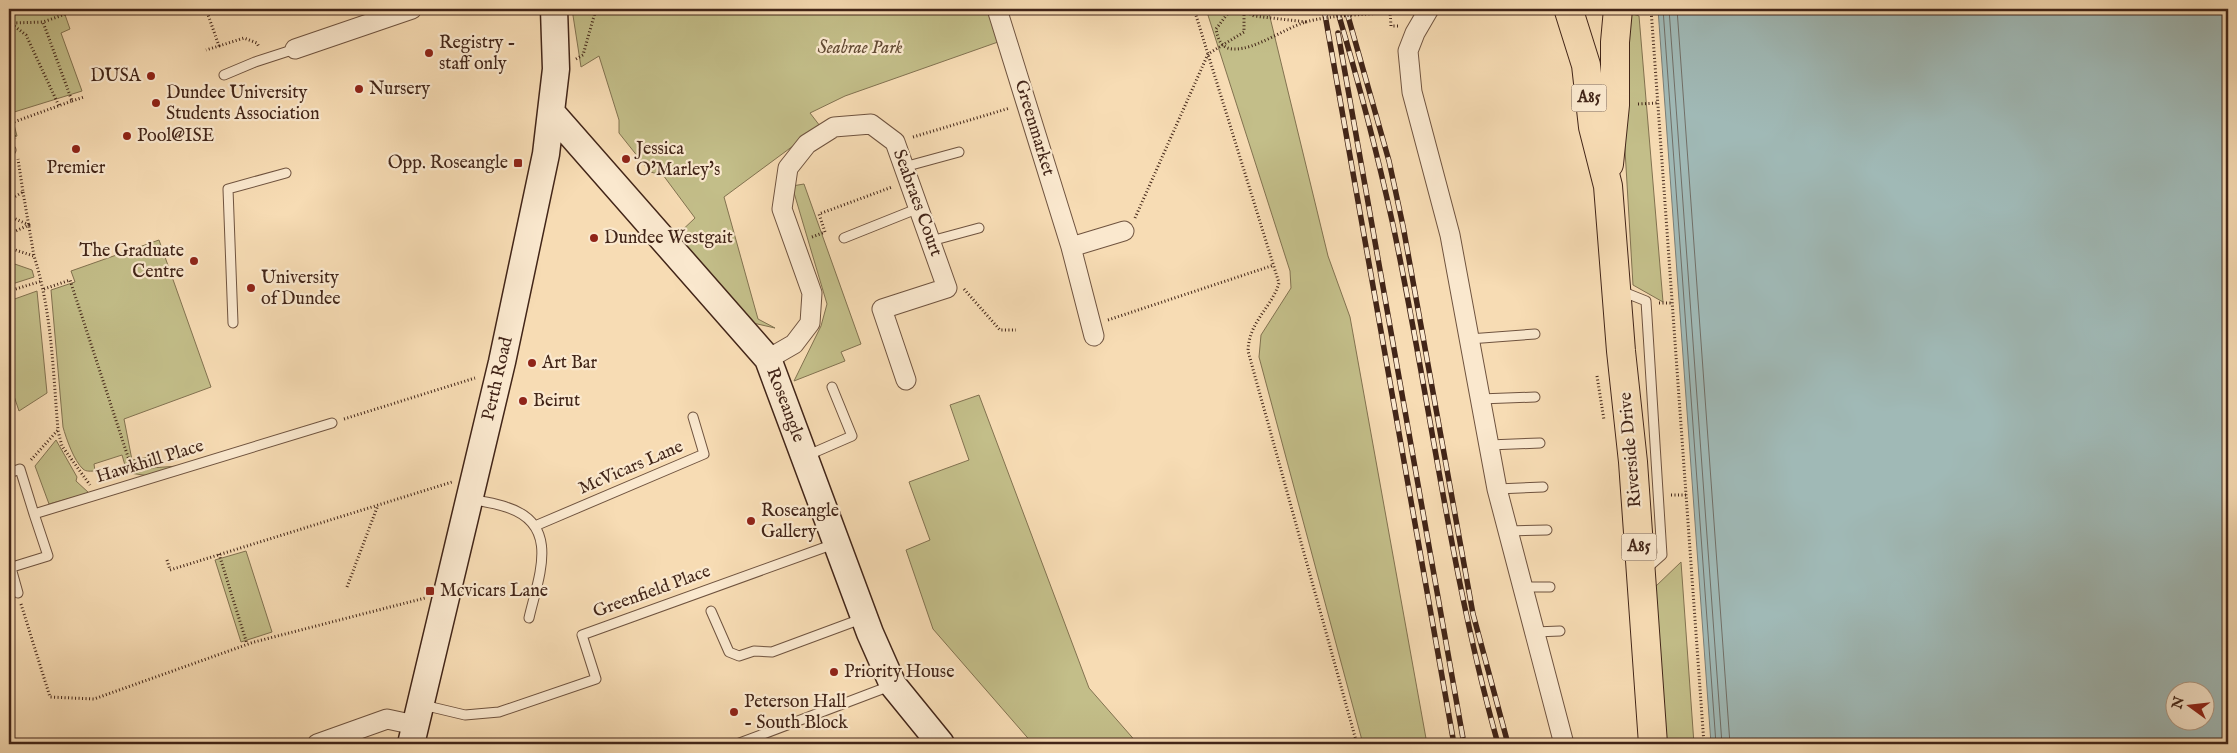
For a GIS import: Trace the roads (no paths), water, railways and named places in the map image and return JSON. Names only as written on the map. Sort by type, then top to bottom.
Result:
[{"type":"main road","name":"Riverside Drive","points":[[1568,10],[1580,17],[1593,18],[1602,17],[1617,9]]},
{"type":"main road","name":"Riverside Drive","points":[[1617,9],[1615,105],[1608,186],[1641,574],[1653,744]]},
{"type":"main road","name":"Riverside Drive","points":[[1568,10],[1586,66],[1592,127],[1608,186]]},
{"type":"street","points":[[294,49],[412,9]]},
{"type":"street","name":"Perth Road","points":[[415,725],[446,592],[461,490],[504,352],[546,154],[556,69],[554,9]]},
{"type":"street","name":"Greenmarket","points":[[997,9],[1071,247],[1093,331]]},
{"type":"street","points":[[1429,9],[1415,33],[1408,52],[1412,92],[1450,235],[1497,489],[1564,744]]},
{"type":"street","name":"Roseangle","points":[[552,113],[768,360],[864,618],[893,685],[941,744]]},
{"type":"street","name":"Seabraes Court","points":[[768,360],[794,344],[810,324],[812,294],[782,209],[788,168],[807,144],[834,127],[871,124],[895,142],[947,288],[882,309],[906,380]]},
{"type":"street","points":[[1071,247],[1124,231]]},
{"type":"street","points":[[317,744],[387,718],[415,725]]},
{"type":"lane","points":[[224,75],[294,49]]},
{"type":"lane","points":[[907,174],[959,152]]},
{"type":"lane","points":[[233,322],[228,189],[286,173]]},
{"type":"lane","points":[[844,238],[919,208]]},
{"type":"lane","points":[[931,241],[979,228]]},
{"type":"lane","points":[[1616,290],[1646,301],[1662,555],[1641,574]]},
{"type":"lane","points":[[1469,340],[1535,334]]},
{"type":"lane","points":[[804,457],[852,436],[832,388]]},
{"type":"lane","points":[[1480,400],[1535,397]]},
{"type":"lane","name":"McVicars Lane","points":[[535,526],[704,454],[694,416]]},
{"type":"lane","name":"Hawkhill Place","points":[[34,514],[332,423]]},
{"type":"lane","points":[[1489,445],[1540,443]]},
{"type":"lane","points":[[9,473],[20,469],[48,556],[10,568],[18,593]]},
{"type":"lane","points":[[1497,489],[1543,488]]},
{"type":"lane","points":[[461,490],[507,507],[523,515],[535,526],[542,542],[543,556],[529,618]]},
{"type":"lane","points":[[1507,531],[1547,530]]},
{"type":"lane","name":"Greenfield Place","points":[[415,725],[465,715],[498,712],[596,679],[582,635],[837,542]]},
{"type":"lane","points":[[1522,587],[1550,586]]},
{"type":"lane","points":[[711,611],[729,652],[739,656],[754,651],[772,652],[864,618]]},
{"type":"lane","points":[[1534,632],[1560,631]]},
{"type":"lane","points":[[737,744],[893,685]]},
{"type":"water","points":[[1658,9],[2228,9],[2228,744],[1711,744]]},
{"type":"railway","points":[[1324,9],[1454,744]]},
{"type":"railway","points":[[1337,9],[1367,116],[1393,225],[1453,551],[1481,680],[1498,744]]},
{"type":"railway","points":[[1346,9],[1389,161],[1403,226],[1473,614],[1508,744]]},
{"type":"railway","points":[[1338,33],[1464,744]]},
{"type":"place","name":"Registry - staff only","points":[[429,53]]},
{"type":"place","name":"DUSA","points":[[151,76]]},
{"type":"place","name":"Nursery","points":[[359,89]]},
{"type":"place","name":"Dundee University Students Association","points":[[156,103]]},
{"type":"place","name":"Pool@ISE","points":[[127,136]]},
{"type":"place","name":"Premier","points":[[76,149]]},
{"type":"place","name":"Jessica O'Marley's","points":[[626,159]]},
{"type":"place","name":"Opp. Roseangle","points":[[518,163]]},
{"type":"place","name":"Dundee Westgait","points":[[594,238]]},
{"type":"place","name":"The Graduate Centre","points":[[194,261]]},
{"type":"place","name":"University of Dundee","points":[[251,288]]},
{"type":"place","name":"Art Bar","points":[[532,363]]},
{"type":"place","name":"Beirut","points":[[523,401]]},
{"type":"place","name":"Roseangle Gallery","points":[[751,521]]},
{"type":"place","name":"Mcvicars Lane","points":[[430,591]]},
{"type":"place","name":"Priority House","points":[[834,672]]},
{"type":"place","name":"Peterson Hall - South Block","points":[[734,712]]},
{"type":"park label","name":"Seabrae Park","points":[[860,48]]}]
